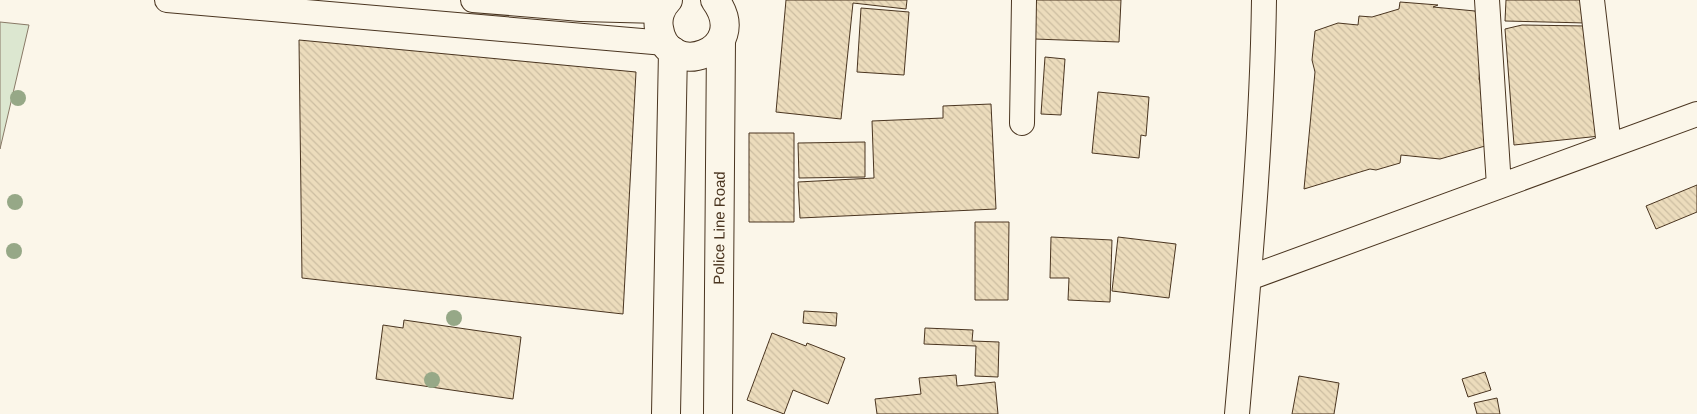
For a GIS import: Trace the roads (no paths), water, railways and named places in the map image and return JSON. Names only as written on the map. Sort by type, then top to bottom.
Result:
[{"type":"street","points":[[167,0],[669,47]]},
{"type":"street","points":[[473,0],[581,9],[664,6],[658,22],[660,33],[669,47],[683,56],[694,57],[704,55],[714,49],[721,41]]},
{"type":"street","name":"Police Line Road","points":[[715,0],[722,9],[725,20],[725,30],[721,41],[718,414]]},
{"type":"street","points":[[1022,123],[1024,0]]},
{"type":"street","points":[[1237,414],[1249,278],[1263,76],[1264,0]]},
{"type":"street","points":[[1487,0],[1499,186]]},
{"type":"street","points":[[1592,0],[1610,146]]},
{"type":"street","points":[[666,414],[669,47]]},
{"type":"street","points":[[1249,278],[1697,114]]}]
